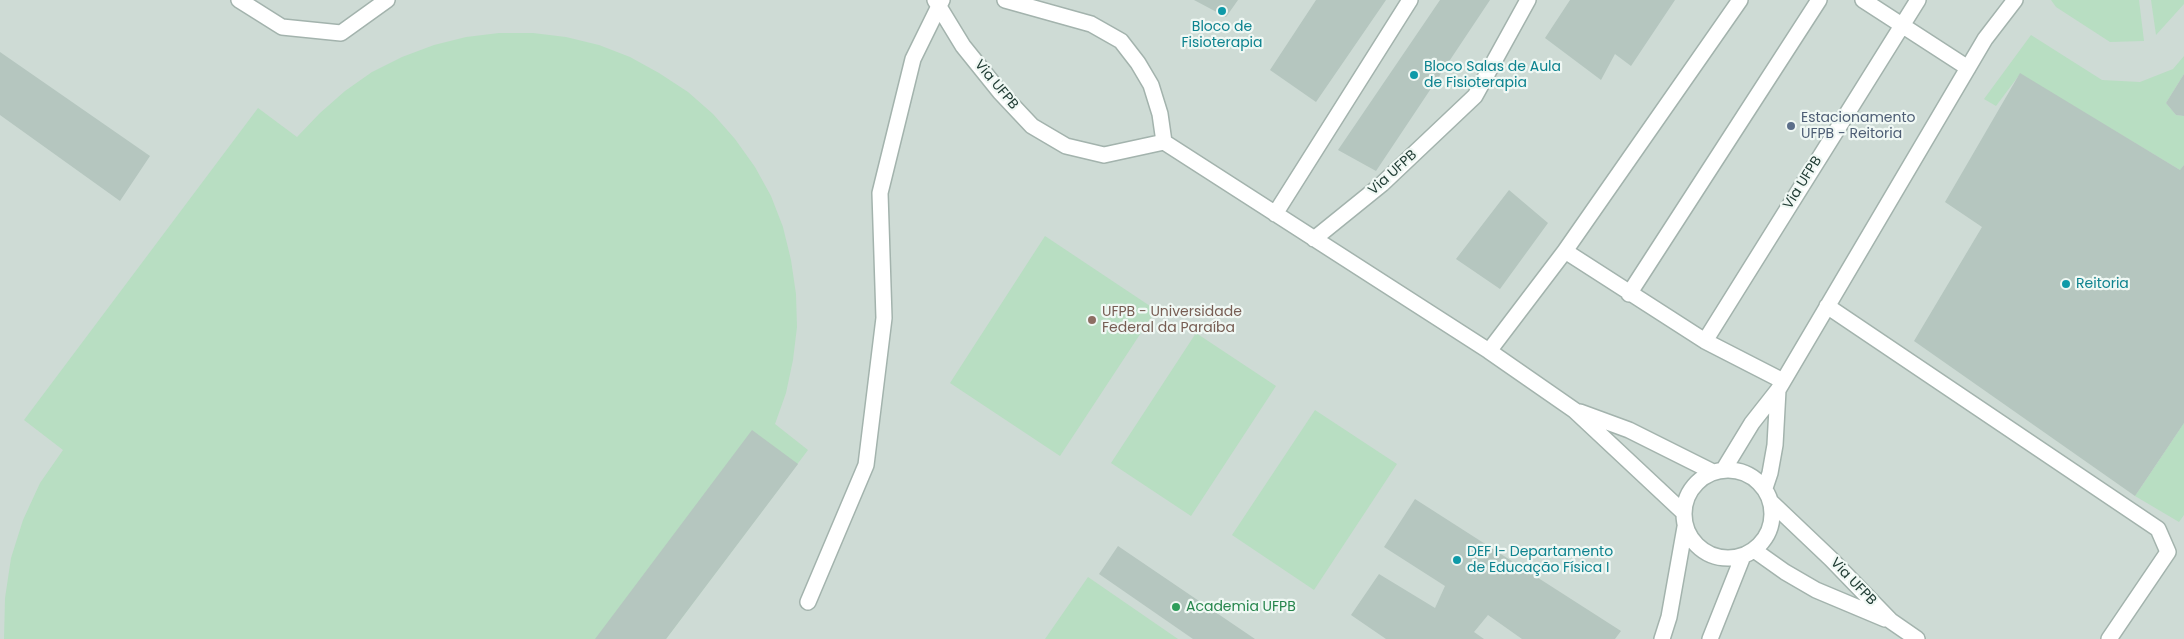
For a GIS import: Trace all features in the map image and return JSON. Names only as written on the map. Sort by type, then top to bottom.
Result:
[{"type":"lane","points":[[239,0],[282,27],[341,33],[387,0]]},
{"type":"lane","points":[[1005,0],[1090,24],[1121,41],[1138,63],[1151,85],[1160,114],[1164,142]]},
{"type":"lane","points":[[1275,214],[1410,0]]},
{"type":"lane","name":"Via UFPB","points":[[1314,239],[1382,184],[1475,96],[1528,0]]},
{"type":"lane","points":[[1489,351],[1564,252],[1740,0]]},
{"type":"lane","points":[[1629,294],[1819,0]]},
{"type":"lane","points":[[1863,0],[1968,68]]},
{"type":"lane","name":"Via UFPB","points":[[1705,341],[1918,0]]},
{"type":"lane","points":[[1662,639],[1669,617],[1685,527],[1683,512],[1687,495],[1698,480],[1719,471],[1752,423],[1781,386],[1968,68],[1986,39],[2015,0]]},
{"type":"lane","points":[[808,602],[866,465],[884,318],[880,194],[913,59],[939,2]]},
{"type":"lane","name":"Via UFPB","points":[[939,2],[963,46],[1000,92],[1032,126],[1066,146],[1104,155],[1164,142],[1489,351],[1574,410],[1683,512]]},
{"type":"lane","points":[[1564,252],[1705,341],[1781,386]]},
{"type":"lane","points":[[1827,306],[2158,529],[2168,552],[2109,639]]},
{"type":"lane","points":[[1710,639],[1749,553],[1766,537],[1772,520],[1768,495],[1781,386]]},
{"type":"lane","name":"Via UFPB","points":[[1574,410],[1630,430],[1719,471],[1740,471],[1754,478],[1768,495],[1891,622]]},
{"type":"lane","points":[[1685,527],[1692,540],[1702,550],[1715,557],[1729,559],[1749,553]]},
{"type":"lane","name":"Via UFPB","points":[[1749,553],[1816,590],[1891,622],[1917,639]]},
{"type":"shaded area","name":"UFPB - Universidade Federal da Paraíba","points":[[0,0],[2184,0],[2184,639],[0,639]]},
{"type":"green space","points":[[2051,0],[2139,0],[2144,41],[2110,42],[2056,7]]},
{"type":"green space","points":[[2151,0],[2184,0],[2184,4],[2156,35]]},
{"type":"green space","points":[[499,33],[533,33],[566,37],[599,45],[630,57],[688,92],[713,114],[735,139],[755,167],[771,196],[783,227],[791,260],[796,294],[797,327],[786,393],[775,424],[808,450],[666,639],[4,639],[5,598],[11,558],[23,520],[40,483],[63,450],[24,420],[258,108],[297,137],[345,91],[372,72],[402,57],[434,45],[466,37]]},
{"type":"green space","points":[[2031,35],[2102,80],[2140,82],[2173,69],[2184,56],[2184,74],[2166,103],[2176,115],[2184,116],[2184,165],[2180,170],[2020,74],[1996,106],[1984,99]]},
{"type":"green space","points":[[1045,236],[1156,310],[1060,456],[950,383]]},
{"type":"green space","points":[[1196,333],[1276,386],[1191,516],[1111,463]]},
{"type":"green space","points":[[1315,410],[1397,464],[1314,590],[1232,535]]},
{"type":"green space","points":[[2184,423],[2184,515],[2179,522],[2135,496]]},
{"type":"green space","points":[[1088,577],[1178,639],[1045,639]]},
{"type":"building","name":"Bloco de Fisioterapia","points":[[1194,0],[1238,0],[1226,17]]},
{"type":"building","points":[[1316,0],[1386,0],[1316,102],[1270,70]]},
{"type":"building","name":"Bloco Salas de Aula de Fisioterapia","points":[[1440,0],[1490,0],[1376,171],[1338,150]]},
{"type":"building","points":[[1570,0],[1675,0],[1631,66],[1615,54],[1601,80],[1545,38]]},
{"type":"building","points":[[0,52],[150,156],[120,201],[0,115]]},
{"type":"building","name":"Reitoria","points":[[2020,73],[2180,170],[2184,165],[2184,423],[2135,496],[1914,341],[1982,227],[1945,202]]},
{"type":"building","points":[[2184,74],[2184,116],[2176,115],[2166,103]]},
{"type":"building","points":[[1509,190],[1548,223],[1500,289],[1456,259]]},
{"type":"building","points":[[752,430],[798,464],[666,639],[595,639]]},
{"type":"building","name":"DEF I- Departamento de Educação Física I","points":[[1415,499],[1621,631],[1615,639],[1522,639],[1488,615],[1474,632],[1484,639],[1386,639],[1351,615],[1379,574],[1435,608],[1445,586],[1384,547]]},
{"type":"building","name":"Academia UFPB","points":[[1118,546],[1255,639],[1193,639],[1099,574]]},
{"type":"place","name":"Bloco de Fisioterapia","points":[[1222,11]]},
{"type":"place","name":"Bloco Salas de Aula de Fisioterapia","points":[[1414,75]]},
{"type":"place","name":"Estacionamento UFPB - Reitoria","points":[[1791,126]]},
{"type":"place","name":"Reitoria","points":[[2066,284]]},
{"type":"place","name":"UFPB - Universidade Federal da Paraíba","points":[[1092,320]]},
{"type":"place","name":"DEF I- Departamento de Educação Física I","points":[[1457,560]]},
{"type":"place","name":"Academia UFPB","points":[[1176,607]]}]
